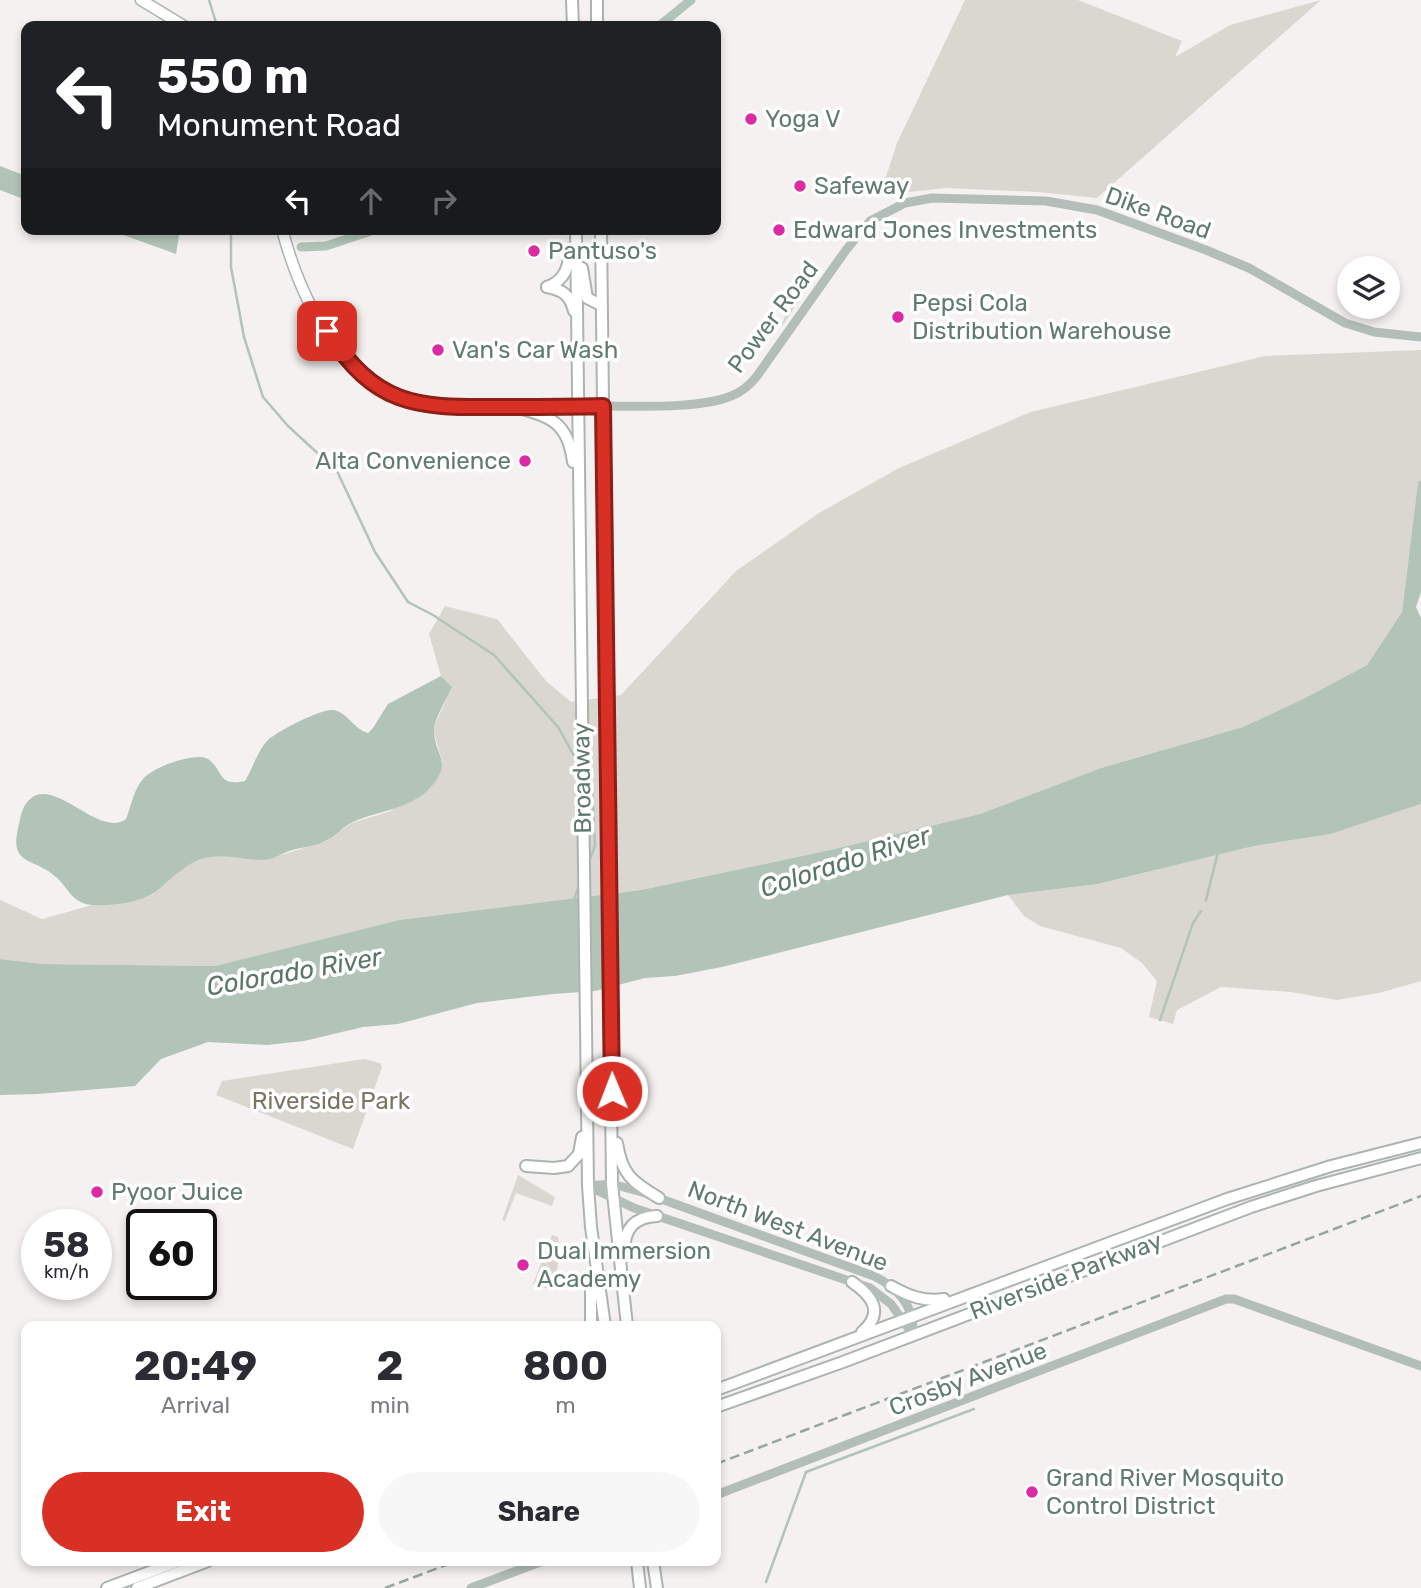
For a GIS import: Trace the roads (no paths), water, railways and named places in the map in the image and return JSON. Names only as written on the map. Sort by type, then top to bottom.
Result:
[{"type":"main road","points":[[141,0],[176,21]]},
{"type":"main road","points":[[572,0],[573,21]]},
{"type":"main road","points":[[597,0],[597,21]]},
{"type":"main road","points":[[284,235],[296,277],[340,351],[368,380],[391,394],[431,407],[603,406]]},
{"type":"main road","points":[[574,235],[568,268],[558,282],[547,287],[562,291],[571,300],[577,336]]},
{"type":"main road","name":"Broadway","points":[[575,235],[588,1186],[604,1321]]},
{"type":"main road","points":[[576,235],[585,292],[591,301],[601,305]]},
{"type":"main road","name":"Broadway","points":[[601,235],[612,1184],[626,1321]]},
{"type":"main road","points":[[515,407],[546,416],[564,431],[571,446],[579,503]]},
{"type":"main road","points":[[526,1166],[563,1167],[576,1159],[582,1135],[586,1089]]},
{"type":"main road","points":[[612,1094],[623,1168],[630,1179],[660,1198]]},
{"type":"main road","name":"Riverside Parkway","points":[[721,1388],[1263,1186],[1421,1143]]},
{"type":"main road","name":"Riverside Parkway","points":[[721,1405],[1251,1207],[1325,1183],[1421,1158]]},
{"type":"main road","points":[[623,1290],[625,1236],[632,1224],[640,1218],[657,1216]]},
{"type":"main road","points":[[591,1227],[591,1321]]},
{"type":"main road","points":[[852,1282],[869,1294],[875,1310],[869,1325],[857,1336]]},
{"type":"main road","points":[[891,1286],[923,1300],[964,1296]]},
{"type":"main road","points":[[107,1588],[166,1566]]},
{"type":"main road","points":[[137,1588],[195,1566]]},
{"type":"main road","points":[[638,1566],[640,1588]]},
{"type":"main road","points":[[654,1566],[657,1588]]},
{"type":"street","name":"Dike Road","points":[[870,221],[905,203],[932,198],[1046,201],[1081,206],[1134,223],[1238,264],[1286,287],[1345,323],[1374,332],[1421,337]]},
{"type":"street","name":"Power Road","points":[[603,406],[711,401],[728,398],[743,390],[757,376],[846,250],[870,221]]},
{"type":"street","name":"North West Avenue","points":[[588,1186],[612,1184],[660,1198],[864,1271],[891,1286],[913,1315]]},
{"type":"street","name":"North West Avenue","points":[[588,1186],[614,1200],[657,1216],[870,1289],[886,1298],[913,1335]]},
{"type":"street","name":"Crosby Avenue","points":[[721,1493],[971,1399],[1216,1301],[1234,1299],[1421,1366]]},
{"type":"street","points":[[913,1315],[913,1335]]},
{"type":"street","points":[[471,1588],[530,1566]]},
{"type":"water","points":[[0,166],[21,174],[21,198],[0,190]]},
{"type":"water","points":[[124,235],[179,235],[176,254]]},
{"type":"water","name":"Colorado River","points":[[1421,480],[1421,592],[1416,607],[1421,618],[1421,804],[1331,834],[1254,846],[1098,884],[1008,895],[722,967],[675,976],[645,978],[595,991],[477,1003],[398,1024],[363,1027],[304,1041],[267,1045],[208,1042],[161,1059],[135,1086],[0,1095],[0,959],[43,964],[215,966],[399,920],[641,890],[830,850],[980,814],[1101,768],[1243,727],[1367,665],[1402,612],[1418,482]]},
{"type":"water","points":[[441,676],[452,687],[434,727],[442,766],[436,780],[421,796],[412,801],[351,823],[321,843],[270,859],[220,856],[201,859],[148,896],[124,903],[99,905],[79,901],[47,870],[24,859],[17,847],[16,838],[23,808],[39,794],[51,795],[103,821],[115,823],[126,819],[143,779],[164,766],[184,759],[202,757],[213,763],[225,780],[245,781],[265,743],[290,726],[310,716],[333,710],[343,714],[368,733],[388,704]]},
{"type":"waterway","points":[[209,0],[215,21]]},
{"type":"waterway","points":[[665,21],[691,0]]},
{"type":"waterway","points":[[231,235],[231,267],[244,337],[263,397],[288,426],[337,471],[375,552],[408,602],[494,655],[558,727],[578,763]]},
{"type":"waterway","points":[[301,247],[326,246],[359,235]]},
{"type":"waterway","points":[[587,778],[592,786],[595,846],[588,863]]},
{"type":"waterway","points":[[1206,900],[1218,852]]},
{"type":"waterway","points":[[574,899],[579,886]]},
{"type":"waterway","points":[[1160,1020],[1193,923],[1201,911]]},
{"type":"waterway","points":[[766,1582],[806,1472],[974,1409]]},
{"type":"railway","points":[[721,1462],[1421,1196]]},
{"type":"railway","points":[[385,1588],[444,1566]]},
{"type":"place","name":"Yoga V","points":[[751,119]]},
{"type":"place","name":"Safeway","points":[[800,186]]},
{"type":"place","name":"Edward Jones Investments","points":[[779,230]]},
{"type":"place","name":"Pantuso's","points":[[534,251]]},
{"type":"place","name":"Pepsi Cola Distribution Warehouse","points":[[898,317]]},
{"type":"place","name":"Van's Car Wash","points":[[438,350]]},
{"type":"place","name":"Alta Convenience","points":[[525,461]]},
{"type":"place","name":"Pyoor Juice","points":[[97,1192]]},
{"type":"place","name":"Dual Immersion Academy","points":[[523,1265]]},
{"type":"place","name":"Grand River Mosquito Control District","points":[[1032,1492]]},
{"type":"park label","name":"Riverside Park","points":[[331,1101]]}]
